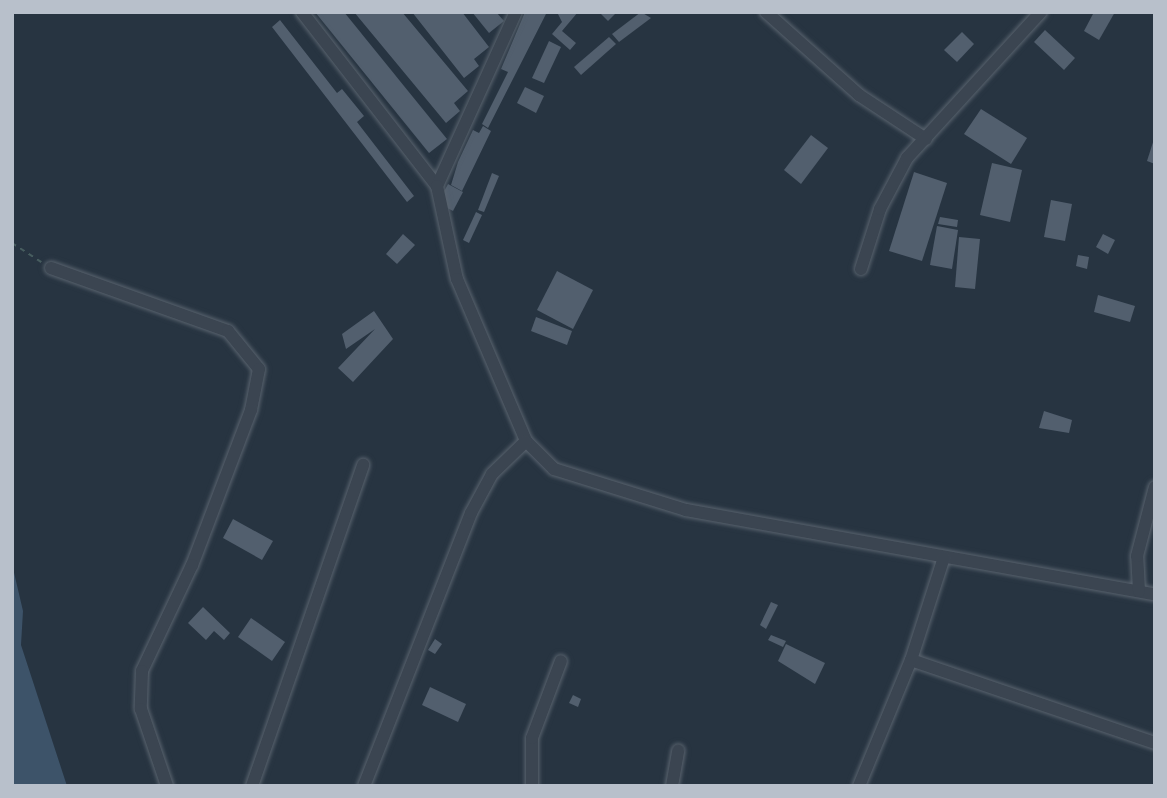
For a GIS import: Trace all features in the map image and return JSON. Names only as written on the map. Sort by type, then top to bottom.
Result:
[{"type":"street","points":[[302,12],[437,187],[457,279],[535,457],[554,469],[686,510],[1155,594]]},
{"type":"street","points":[[437,187],[516,12]]},
{"type":"street","points":[[766,12],[859,95],[926,139]]},
{"type":"street","points":[[861,269],[880,209],[907,158],[1041,12]]},
{"type":"street","points":[[51,268],[229,331],[259,369],[251,410],[197,552],[142,671],[141,709],[167,786]]},
{"type":"street","points":[[364,786],[471,513],[492,474],[526,441]]},
{"type":"street","points":[[252,786],[363,465]]},
{"type":"street","points":[[1139,591],[1137,556],[1155,487]]},
{"type":"street","points":[[859,786],[911,660],[944,557]]},
{"type":"street","points":[[911,660],[1155,743]]},
{"type":"street","points":[[532,786],[531,738],[561,661]]},
{"type":"street","points":[[672,786],[678,751]]},
{"type":"path","points":[[12,243],[51,268]]},
{"type":"water","points":[[12,564],[23,611],[21,645],[67,786],[12,786]]},
{"type":"building","points":[[315,12],[344,12],[447,139],[429,153]]},
{"type":"building","points":[[354,12],[402,12],[468,91],[454,103],[460,111],[446,123]]},
{"type":"building","points":[[412,12],[462,12],[489,47],[474,59],[479,66],[464,78]]},
{"type":"building","points":[[472,12],[496,12],[504,21],[489,33]]},
{"type":"building","points":[[525,12],[547,12],[488,128],[482,124],[508,72],[501,69]]},
{"type":"building","points":[[557,12],[578,12],[562,31],[576,43],[570,50],[552,34],[562,22]]},
{"type":"building","points":[[599,12],[617,12],[608,21]]},
{"type":"building","points":[[641,12],[651,18],[619,42],[612,34]]},
{"type":"building","points":[[1094,12],[1115,12],[1099,40],[1084,31]]},
{"type":"building","points":[[280,20],[337,93],[342,89],[364,116],[357,122],[414,196],[407,202],[272,27]]},
{"type":"building","points":[[1045,30],[1075,58],[1064,70],[1034,42]]},
{"type":"building","points":[[962,32],[974,44],[957,62],[944,50]]},
{"type":"building","points":[[609,37],[616,44],[581,75],[574,67]]},
{"type":"building","points":[[549,41],[561,47],[544,83],[532,78]]},
{"type":"building","points":[[525,87],[544,96],[536,113],[517,103]]},
{"type":"building","points":[[981,109],[1027,138],[1011,164],[964,134]]},
{"type":"building","points":[[483,126],[491,131],[462,191],[451,185],[458,162],[473,130],[479,133]]},
{"type":"building","points":[[811,135],[828,148],[801,184],[784,170]]},
{"type":"building","points":[[1155,139],[1155,164],[1147,161]]},
{"type":"building","points":[[992,163],[1022,170],[1010,222],[980,215]]},
{"type":"building","points":[[914,172],[947,183],[922,261],[889,251]]},
{"type":"building","points":[[492,173],[499,176],[484,212],[478,210]]},
{"type":"building","points":[[448,184],[463,192],[453,211],[438,203]]},
{"type":"building","points":[[1051,200],[1072,204],[1065,241],[1044,237]]},
{"type":"building","points":[[476,212],[482,215],[469,243],[463,240]]},
{"type":"building","points":[[940,217],[958,220],[957,227],[938,224]]},
{"type":"building","points":[[937,226],[958,230],[952,269],[930,265]]},
{"type":"building","points":[[403,234],[415,245],[397,264],[386,254]]},
{"type":"building","points":[[1103,234],[1115,240],[1108,254],[1096,247]]},
{"type":"building","points":[[959,237],[980,239],[975,289],[955,287]]},
{"type":"building","points":[[1078,255],[1089,257],[1087,269],[1076,266]]},
{"type":"building","points":[[557,271],[593,290],[573,329],[537,310]]},
{"type":"building","points":[[1098,295],[1135,306],[1130,322],[1094,312]]},
{"type":"building","points":[[374,311],[393,339],[353,382],[338,368],[375,329],[346,349],[342,334]]},
{"type":"building","points":[[536,317],[572,331],[567,345],[531,331]]},
{"type":"building","points":[[1044,411],[1072,420],[1069,433],[1039,428]]},
{"type":"building","points":[[233,519],[273,541],[262,560],[223,538]]},
{"type":"building","points":[[771,602],[778,605],[766,629],[760,625]]},
{"type":"building","points":[[203,607],[230,633],[224,640],[214,631],[206,640],[188,623]]},
{"type":"building","points":[[251,618],[285,642],[272,661],[238,637]]},
{"type":"building","points":[[771,635],[786,641],[783,647],[768,640]]},
{"type":"building","points":[[435,639],[442,644],[435,654],[428,650]]},
{"type":"building","points":[[786,644],[825,663],[815,684],[778,661]]},
{"type":"building","points":[[430,687],[466,704],[458,722],[422,705]]},
{"type":"building","points":[[573,695],[581,699],[578,707],[569,703]]}]
